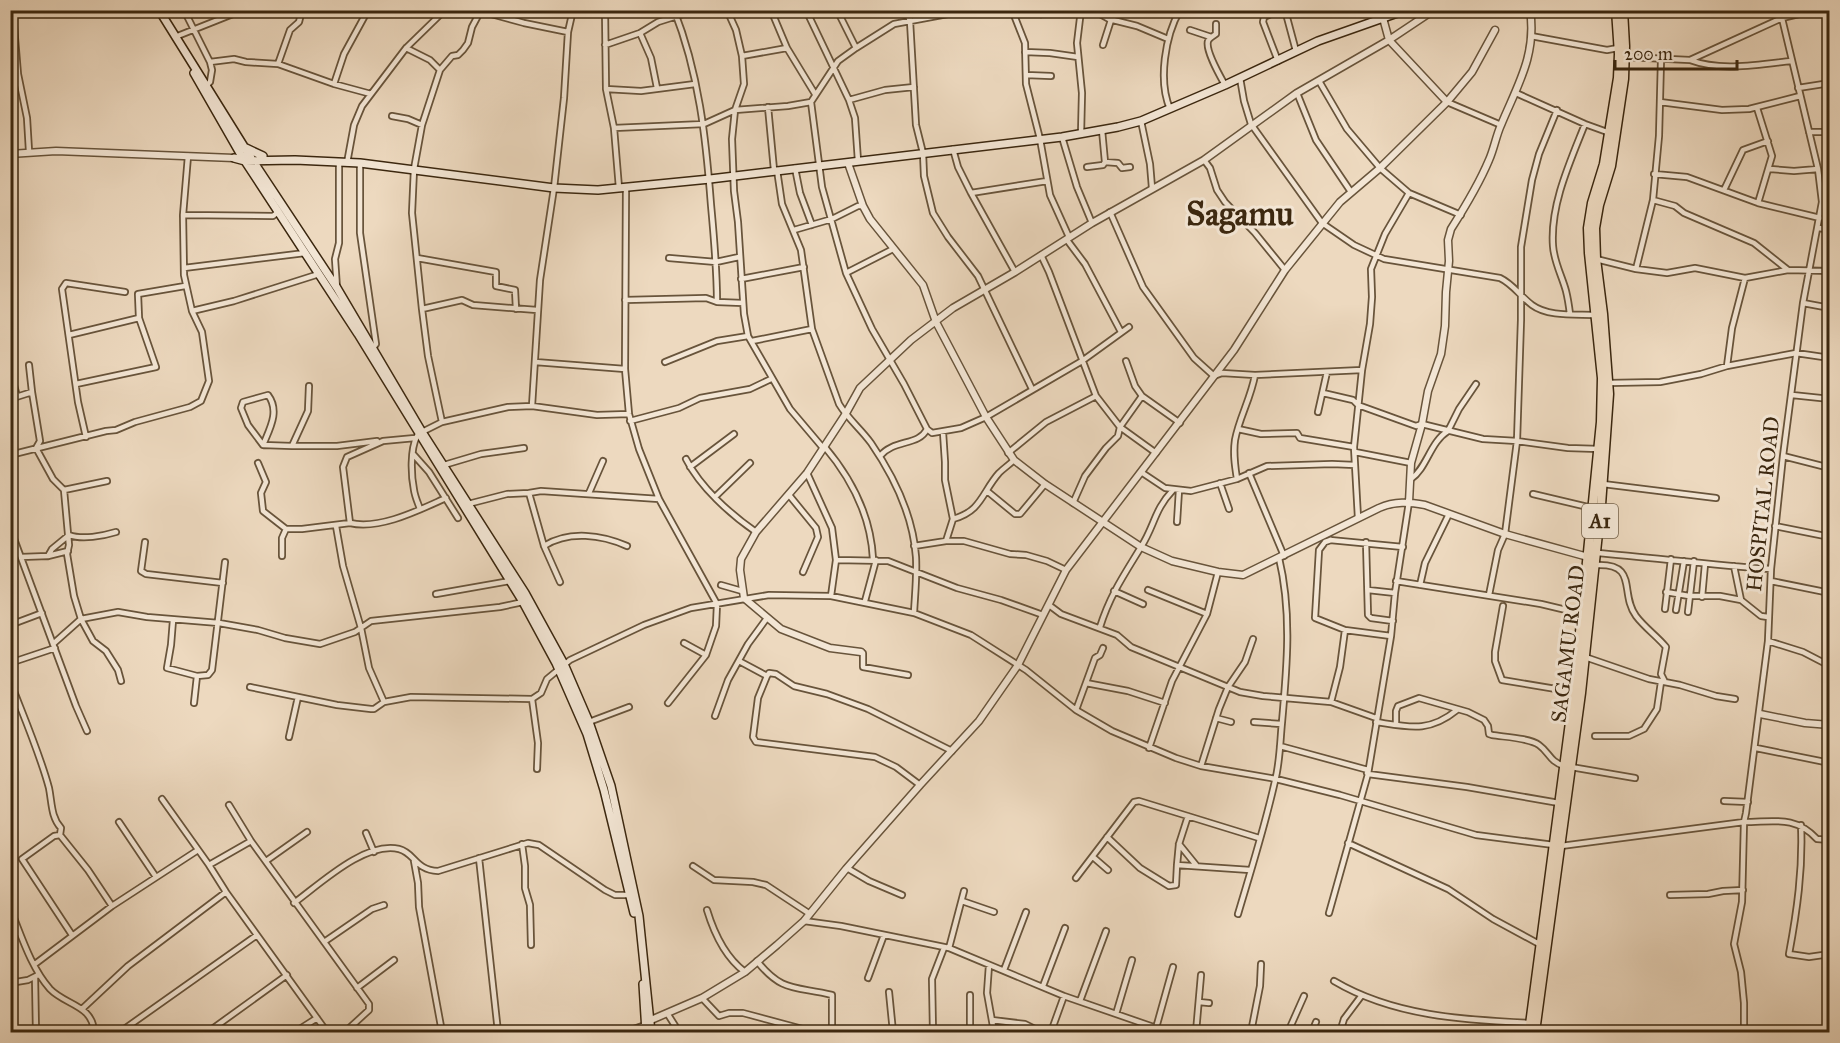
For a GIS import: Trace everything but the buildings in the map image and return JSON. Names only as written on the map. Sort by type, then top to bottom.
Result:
[{"type":"highway","name":"SAGAMU ROAD","points":[[1535,1032],[1557,846],[1585,657],[1590,586],[1588,557],[1599,449],[1602,378],[1588,228],[1610,133],[1618,69],[1616,10]]},
{"type":"highway","name":"SAGAMU ROAD","points":[[1530,1028],[1557,846],[1559,803],[1568,766],[1583,614],[1596,565],[1610,394],[1596,259],[1597,215],[1614,150],[1624,79],[1626,57],[1623,10]]},
{"type":"main road","points":[[154,10],[244,158],[510,580],[561,666],[587,734],[604,790],[635,917],[647,1026],[651,1032]]},
{"type":"main road","points":[[159,10],[244,147],[264,158]]},
{"type":"main road","points":[[244,158],[288,157],[295,160],[360,163],[578,190],[623,188],[1040,140],[1141,121],[1318,41],[1406,10]]},
{"type":"main road","points":[[244,147],[244,158],[261,174],[337,288],[373,348],[419,435],[444,465],[530,602],[590,722],[611,786],[639,916],[647,1026]]},
{"type":"main road","points":[[261,174],[264,158]]},
{"type":"street","points":[[184,10],[210,62],[210,82],[207,85]]},
{"type":"street","points":[[175,37],[243,10]]},
{"type":"street","points":[[278,64],[290,30],[299,22],[302,10]]},
{"type":"street","points":[[334,84],[344,54],[368,10]]},
{"type":"street","points":[[337,288],[335,259],[339,243],[343,162],[357,116],[406,48],[445,10]]},
{"type":"street","points":[[532,406],[537,310],[554,188],[564,98],[568,32],[573,10]]},
{"type":"street","points":[[605,10],[606,89],[623,188],[625,369],[628,414],[659,499],[717,603],[716,626],[706,655],[668,703]]},
{"type":"street","points":[[674,10],[694,69],[704,124],[710,178],[717,302]]},
{"type":"street","points":[[605,45],[640,33],[652,24],[696,10]]},
{"type":"street","points":[[727,10],[736,30],[742,56],[744,84],[735,110],[732,139],[742,303],[748,336],[790,409],[837,461],[861,505],[870,530],[874,560],[865,602]]},
{"type":"street","points":[[771,10],[787,48],[815,94]]},
{"type":"street","points":[[806,10],[849,100],[855,118],[858,161]]},
{"type":"street","points":[[837,10],[855,48]]},
{"type":"street","points":[[906,10],[910,21],[916,125],[923,153],[924,176],[933,213],[978,276],[983,291],[993,304],[1032,389]]},
{"type":"street","points":[[969,10],[894,24],[838,61],[811,102],[822,187],[846,273],[888,360],[904,384],[927,429],[932,433],[943,432],[961,428],[986,417],[1082,361],[1129,327]]},
{"type":"street","points":[[1024,10],[1012,12],[1022,33],[1032,112],[1040,140],[1050,195],[1068,238],[1085,264],[1121,332]]},
{"type":"street","points":[[1032,10],[1041,14]]},
{"type":"street","points":[[1081,10],[1077,44],[1082,93],[1081,134]]},
{"type":"street","points":[[1093,10],[1111,20],[1137,26],[1168,39]]},
{"type":"street","points":[[1170,109],[1165,98],[1164,84],[1168,39],[1180,10]]},
{"type":"street","points":[[1261,10],[1264,17],[1263,22],[1278,61]]},
{"type":"street","points":[[1264,17],[1283,10],[1297,52]]},
{"type":"street","points":[[1373,10],[1380,19],[1389,40],[1447,102],[1501,125]]},
{"type":"street","points":[[743,594],[741,559],[756,532],[807,473],[860,388],[888,360],[953,308],[1110,212],[1204,160],[1297,93],[1389,40],[1434,10]]},
{"type":"street","points":[[1329,914],[1368,772],[1391,636],[1396,581],[1409,502],[1411,463],[1444,336],[1448,240],[1451,229],[1490,159],[1501,125],[1516,93],[1530,51],[1532,36],[1530,10]]},
{"type":"street","name":"HOSPITAL ROAD","points":[[1744,1032],[1741,972],[1734,944],[1743,890],[1744,822],[1756,748],[1768,641],[1771,569],[1783,456],[1803,303],[1819,228],[1822,202],[1818,170],[1780,10]]},
{"type":"street","points":[[1690,60],[1782,18],[1816,10]]},
{"type":"street","points":[[442,422],[428,356],[412,213],[414,169],[422,125],[440,70],[468,43],[472,27],[480,11],[568,32]]},
{"type":"street","points":[[1102,45],[1111,20]]},
{"type":"street","points":[[1216,24],[1216,34],[1211,37],[1208,49],[1225,85]]},
{"type":"street","points":[[14,26],[18,74],[27,118],[29,151]]},
{"type":"street","points":[[1190,30],[1211,37]]},
{"type":"street","points":[[625,1032],[647,1026],[667,1013],[702,998],[745,972],[804,921],[847,868],[979,721],[1018,664],[1066,570],[1234,350],[1285,270],[1322,223],[1351,192],[1380,168],[1447,102],[1472,72],[1495,30]]},
{"type":"street","points":[[640,33],[651,58],[657,88]]},
{"type":"street","points":[[1532,36],[1607,50],[1618,48]]},
{"type":"street","points":[[406,48],[430,60],[440,70]]},
{"type":"street","points":[[742,56],[787,48]]},
{"type":"street","points":[[1025,52],[1078,57]]},
{"type":"street","points":[[1700,55],[1703,65]]},
{"type":"street","points":[[1626,57],[1690,60],[1703,65],[1735,66],[1792,61]]},
{"type":"street","points":[[210,62],[234,59],[278,64],[334,84],[371,94]]},
{"type":"street","points":[[1636,269],[1653,200],[1661,60]]},
{"type":"street","points":[[1026,75],[1052,76]]},
{"type":"street","points":[[1240,78],[1251,124],[1322,223],[1354,245],[1375,256],[1494,276],[1513,286],[1532,306],[1543,310],[1596,315]]},
{"type":"street","points":[[1319,81],[1347,129],[1380,168],[1408,193],[1461,214]]},
{"type":"street","points":[[1798,88],[1830,83]]},
{"type":"street","points":[[606,89],[641,91],[695,84]]},
{"type":"street","points":[[849,100],[885,90],[914,87]]},
{"type":"street","points":[[1297,93],[1316,140],[1351,192]]},
{"type":"street","points":[[1516,93],[1610,133]]},
{"type":"street","points":[[1660,102],[1722,110],[1757,108],[1800,96]]},
{"type":"street","points":[[614,128],[704,124],[735,110],[811,102]]},
{"type":"street","points":[[768,107],[775,170],[782,204],[794,230],[804,267],[812,329],[838,404],[845,415],[867,437],[880,456],[901,493],[908,513],[916,555],[914,613]]},
{"type":"street","points":[[1757,108],[1772,156],[1758,203]]},
{"type":"street","points":[[1489,595],[1498,550],[1505,534],[1517,441],[1521,247],[1532,180],[1539,154],[1557,111]]},
{"type":"street","points":[[392,116],[422,125]]},
{"type":"street","points":[[1141,121],[1150,164],[1152,188]]},
{"type":"street","points":[[1570,314],[1553,247],[1553,235],[1559,198],[1569,164],[1585,124]]},
{"type":"street","points":[[1087,167],[1102,166],[1105,162],[1102,130]]},
{"type":"street","points":[[1809,132],[1830,132]]},
{"type":"street","points":[[1062,137],[1077,187],[1092,223]]},
{"type":"street","points":[[1724,190],[1743,150],[1768,141]]},
{"type":"street","points":[[953,149],[958,167],[971,193],[1015,272]]},
{"type":"street","points":[[10,154],[56,151],[244,158]]},
{"type":"street","points":[[10,455],[116,430],[135,422],[190,407],[201,401],[209,381],[208,369],[202,332],[192,311],[185,286],[184,268],[183,215],[188,156]]},
{"type":"street","points":[[1204,160],[1225,202],[1255,232],[1285,270]]},
{"type":"street","points":[[1105,162],[1118,163],[1122,168],[1130,167]]},
{"type":"street","points":[[360,163],[360,233],[365,282],[376,344],[373,348]]},
{"type":"street","points":[[848,163],[870,219],[923,285],[936,321],[986,417],[1008,453],[1045,484],[1141,547],[1172,561],[1218,572],[1243,575],[1328,538],[1358,518],[1387,504],[1409,502],[1425,505],[1505,534],[1588,557]]},
{"type":"street","points":[[795,168],[800,193],[812,225]]},
{"type":"street","points":[[1770,169],[1818,170]]},
{"type":"street","points":[[1654,174],[1686,177],[1758,203],[1820,218]]},
{"type":"street","points":[[971,193],[1047,181]]},
{"type":"street","points":[[1358,518],[1354,449],[1362,370],[1370,324],[1371,269],[1385,234],[1408,193]]},
{"type":"street","points":[[1653,200],[1675,206],[1684,213],[1754,243],[1788,270]]},
{"type":"street","points":[[1822,202],[1830,204]]},
{"type":"street","points":[[794,230],[832,219],[858,206],[863,206]]},
{"type":"street","points":[[183,215],[273,216],[278,212]]},
{"type":"street","points":[[1110,212],[1143,287],[1194,357],[1214,376]]},
{"type":"street","points":[[1819,228],[1830,230]]},
{"type":"street","points":[[846,273],[893,249]]},
{"type":"street","points":[[184,268],[305,253]]},
{"type":"street","points":[[1041,255],[1096,396],[1120,427],[1156,453]]},
{"type":"street","points":[[669,258],[716,262],[739,257]]},
{"type":"street","points":[[417,258],[496,273],[496,286],[515,290],[516,309]]},
{"type":"street","points":[[1596,259],[1636,269],[1667,273],[1695,268],[1745,278],[1788,270],[1830,271]]},
{"type":"street","points":[[741,279],[804,267]]},
{"type":"street","points":[[192,311],[234,301],[319,274]]},
{"type":"street","points":[[1727,366],[1732,328],[1745,278]]},
{"type":"street","points":[[86,437],[62,289],[66,283],[125,292]]},
{"type":"street","points":[[76,384],[156,367],[139,318],[138,294],[185,286]]},
{"type":"street","points":[[625,300],[706,298],[717,302],[742,303]]},
{"type":"street","points":[[422,309],[462,300],[473,305],[537,310]]},
{"type":"street","points":[[1803,303],[1830,309]]},
{"type":"street","points":[[69,335],[139,318]]},
{"type":"street","points":[[752,341],[812,329]]},
{"type":"street","points":[[665,362],[717,341],[748,336]]},
{"type":"street","points":[[1608,383],[1660,382],[1796,353],[1830,358]]},
{"type":"street","points":[[1126,361],[1135,386],[1142,396],[1180,423]]},
{"type":"street","points":[[535,362],[625,369]]},
{"type":"street","points":[[29,365],[40,441],[36,448]]},
{"type":"street","points":[[1214,376],[1222,373],[1255,375],[1362,370]]},
{"type":"street","points":[[10,371],[17,396]]},
{"type":"street","points":[[1318,412],[1327,372]]},
{"type":"street","points":[[1238,479],[1234,458],[1238,429],[1253,388],[1255,375]]},
{"type":"street","points":[[630,421],[678,408],[700,398],[750,389],[771,379]]},
{"type":"street","points":[[1411,479],[1419,472],[1430,449],[1448,431],[1476,384]]},
{"type":"street","points":[[292,446],[308,411],[309,386]]},
{"type":"street","points":[[10,399],[32,392]]},
{"type":"street","points":[[1323,393],[1353,400],[1359,405],[1416,426],[1422,424],[1483,439],[1599,449]]},
{"type":"street","points":[[268,395],[273,403],[274,418],[263,446],[248,425],[241,408],[243,402],[268,395]]},
{"type":"street","points":[[1792,395],[1830,399]]},
{"type":"street","points":[[1008,453],[1046,422],[1096,396]]},
{"type":"street","points":[[1073,502],[1085,476],[1106,447],[1118,436],[1120,427],[1142,396]]},
{"type":"street","points":[[263,446],[337,446],[383,441],[419,435],[442,422],[488,411],[532,406],[597,415],[628,414]]},
{"type":"street","points":[[880,456],[885,449],[922,436],[927,429]]},
{"type":"street","points":[[1238,429],[1261,434],[1297,434],[1300,438],[1411,463]]},
{"type":"street","points":[[943,432],[945,480],[953,519],[946,541]]},
{"type":"street","points":[[690,467],[734,434]]},
{"type":"street","points":[[419,435],[413,453],[414,492],[420,509]]},
{"type":"street","points":[[350,523],[343,467],[345,461],[353,453],[383,441]]},
{"type":"street","points":[[36,448],[53,479],[64,490],[69,535],[67,554],[74,596],[81,619],[93,641],[106,651],[118,670],[121,681]]},
{"type":"street","points":[[444,465],[481,454],[524,448]]},
{"type":"street","points":[[413,453],[429,472],[458,518]]},
{"type":"street","points":[[1783,456],[1830,468]]},
{"type":"street","points":[[686,459],[715,497],[735,517],[756,532]]},
{"type":"street","points":[[953,519],[972,511],[999,473],[1014,460]]},
{"type":"street","points":[[589,493],[603,461]]},
{"type":"street","points":[[258,463],[266,482],[261,493],[262,511],[286,529],[350,523],[357,525],[390,520],[408,515],[446,498]]},
{"type":"street","points":[[715,497],[750,463]]},
{"type":"street","points":[[1142,472],[1165,488],[1191,491],[1238,479],[1267,466],[1355,465]]},
{"type":"street","points":[[807,473],[831,528],[836,560],[831,596]]},
{"type":"street","points":[[1238,914],[1276,779],[1287,664],[1287,617],[1281,557],[1249,473]]},
{"type":"street","points":[[64,490],[107,481]]},
{"type":"street","points":[[1220,483],[1229,509]]},
{"type":"street","points":[[987,491],[1015,514],[1020,514],[1045,484]]},
{"type":"street","points":[[1603,484],[1669,494],[1716,498]]},
{"type":"street","points":[[1176,490],[1177,522]]},
{"type":"street","points":[[1100,627],[1114,591],[1141,547],[1157,510],[1176,490]]},
{"type":"street","points":[[468,504],[507,494],[553,491],[659,499]]},
{"type":"street","points":[[529,493],[544,546],[560,582]]},
{"type":"street","points":[[1533,494],[1592,507]]},
{"type":"street","points":[[789,495],[816,528],[818,537],[803,572]]},
{"type":"street","points":[[1420,585],[1425,563],[1449,514]]},
{"type":"street","points":[[336,526],[343,566],[361,628],[369,668],[384,702]]},
{"type":"street","points":[[1775,526],[1830,537]]},
{"type":"street","points":[[10,528],[87,731]]},
{"type":"street","points":[[282,556],[282,538],[286,529]]},
{"type":"street","points":[[69,535],[73,537],[94,536],[116,532]]},
{"type":"street","points":[[48,556],[52,549],[69,535]]},
{"type":"street","points":[[544,546],[555,539],[590,536],[612,539],[627,546]]},
{"type":"street","points":[[1328,538],[1403,547]]},
{"type":"street","points":[[1328,538],[1320,550],[1315,618],[1345,630],[1391,636]]},
{"type":"street","points":[[914,546],[964,541],[1010,554],[1026,555],[1066,570]]},
{"type":"street","points":[[145,542],[141,571],[146,574],[223,583]]},
{"type":"street","points":[[1366,543],[1369,617],[1393,621]]},
{"type":"street","points":[[21,557],[48,556],[68,551]]},
{"type":"street","points":[[1597,553],[1771,569]]},
{"type":"street","points":[[1665,609],[1671,559]]},
{"type":"street","points":[[836,560],[888,561],[957,588],[1043,615]]},
{"type":"street","points":[[1676,610],[1684,561]]},
{"type":"street","points":[[1688,612],[1694,561]]},
{"type":"street","points":[[172,620],[167,668],[197,676],[208,675],[212,670],[225,562]]},
{"type":"street","points":[[1595,736],[1629,736],[1644,729],[1657,709],[1663,682],[1661,674],[1666,647],[1636,617],[1621,571],[1609,564],[1596,565]]},
{"type":"street","points":[[1702,597],[1705,564]]},
{"type":"street","points":[[1734,566],[1741,600]]},
{"type":"street","points":[[1149,748],[1179,666],[1207,614],[1218,572]]},
{"type":"street","points":[[436,594],[510,580]]},
{"type":"street","points":[[1396,581],[1489,595],[1583,614]]},
{"type":"street","points":[[1771,581],[1830,593]]},
{"type":"street","points":[[721,585],[743,594],[781,629],[830,648],[861,652],[863,653],[863,667],[908,675]]},
{"type":"street","points":[[1148,590],[1207,614]]},
{"type":"street","points":[[1368,590],[1395,593]]},
{"type":"street","points":[[1114,591],[1143,604]]},
{"type":"street","points":[[1666,592],[1741,600],[1761,616],[1768,617]]},
{"type":"street","points":[[250,687],[371,709],[384,702],[411,697],[532,699],[541,693],[547,679],[574,657],[644,625],[692,608],[743,594],[831,596],[914,613],[971,634],[1018,664],[1076,710],[1112,731],[1149,748],[1201,766],[1276,779],[1476,835],[1557,846],[1744,822],[1791,822],[1809,829],[1816,839],[1830,840]]},
{"type":"street","points":[[10,663],[54,646],[81,619],[118,612],[172,620],[219,623],[320,644],[355,632],[371,621],[500,607],[523,602]]},
{"type":"street","points":[[1049,605],[1061,614],[1117,635],[1131,647],[1240,692],[1331,702],[1376,720],[1414,728],[1440,722],[1457,710]]},
{"type":"street","points":[[1503,606],[1495,652],[1495,661],[1502,680],[1574,692]]},
{"type":"street","points":[[10,625],[42,613]]},
{"type":"street","points":[[715,716],[728,680],[748,644],[767,618]]},
{"type":"street","points":[[1331,702],[1340,667],[1345,630]]},
{"type":"street","points":[[1201,766],[1228,687],[1245,662],[1253,639]]},
{"type":"street","points":[[1768,641],[1803,652],[1830,666]]},
{"type":"street","points":[[684,643],[706,655]]},
{"type":"street","points":[[1076,710],[1095,658],[1100,655],[1103,648]]},
{"type":"street","points":[[1585,657],[1649,679],[1735,699]]},
{"type":"street","points":[[739,661],[767,676]]},
{"type":"street","points":[[920,785],[896,767],[875,757],[756,742],[753,737],[758,698],[767,676],[773,673],[794,686],[827,694],[868,710],[952,751]]},
{"type":"street","points":[[1649,679],[1661,674]]},
{"type":"street","points":[[194,703],[197,676]]},
{"type":"street","points":[[10,681],[49,789],[55,822],[61,828],[60,835],[88,870],[112,906]]},
{"type":"street","points":[[1086,682],[1128,691],[1165,703]]},
{"type":"street","points":[[290,737],[298,697]]},
{"type":"street","points":[[1396,725],[1398,706],[1419,698],[1468,712],[1484,720],[1489,734],[1533,741],[1541,746],[1554,762],[1635,778]]},
{"type":"street","points":[[532,699],[538,743],[537,769]]},
{"type":"street","points":[[590,722],[629,707]]},
{"type":"street","points":[[1760,714],[1805,723],[1830,725]]},
{"type":"street","points":[[1216,718],[1231,722]]},
{"type":"street","points":[[1254,722],[1281,724]]},
{"type":"street","points":[[1280,746],[1368,772],[1559,803]]},
{"type":"street","points":[[1756,748],[1830,763]]},
{"type":"street","points":[[162,799],[327,1032]]},
{"type":"street","points":[[1076,878],[1134,802],[1139,801],[1221,828],[1260,838]]},
{"type":"street","points":[[1724,801],[1748,802]]},
{"type":"street","points":[[229,805],[250,841],[370,1007],[354,1026],[345,1032]]},
{"type":"street","points":[[1107,837],[1140,868],[1169,886],[1176,885],[1179,844],[1188,816]]},
{"type":"street","points":[[119,822],[156,877]]},
{"type":"street","points":[[1801,825],[1802,861],[1789,954],[1809,957],[1830,954]]},
{"type":"street","points":[[266,861],[307,832]]},
{"type":"street","points":[[366,833],[374,852]]},
{"type":"street","points":[[60,835],[54,836],[22,859],[72,935]]},
{"type":"street","points":[[209,865],[250,841]]},
{"type":"street","points":[[294,903],[352,860],[374,852],[391,848],[399,849],[405,851],[426,869],[438,871],[528,843],[539,845],[605,890],[615,895],[630,896]]},
{"type":"street","points":[[1348,843],[1448,890],[1493,919],[1541,945]]},
{"type":"street","points":[[522,844],[525,888],[530,905],[531,945]]},
{"type":"street","points":[[1179,844],[1197,866]]},
{"type":"street","points":[[35,964],[112,906],[198,850]]},
{"type":"street","points":[[1093,857],[1108,870]]},
{"type":"street","points":[[479,858],[498,1032]]},
{"type":"street","points":[[413,860],[418,883],[419,907],[442,1032]]},
{"type":"street","points":[[1177,865],[1250,870]]},
{"type":"street","points":[[693,866],[714,880],[766,885],[810,914]]},
{"type":"street","points":[[847,868],[869,881],[902,895]]},
{"type":"street","points":[[1670,896],[1743,890]]},
{"type":"street","points":[[933,1032],[932,979],[947,948],[964,891]]},
{"type":"street","points":[[82,1009],[128,966],[226,892]]},
{"type":"street","points":[[962,901],[994,912]]},
{"type":"street","points":[[324,942],[372,909],[384,905]]},
{"type":"street","points":[[707,910],[713,930],[735,964],[745,972]]},
{"type":"street","points":[[1004,970],[1026,912]]},
{"type":"street","points":[[10,914],[14,918],[38,975],[36,1032]]},
{"type":"street","points":[[804,921],[947,948],[1065,996],[1168,1032]]},
{"type":"street","points":[[1043,986],[1065,928]]},
{"type":"street","points":[[1080,1001],[1106,931]]},
{"type":"street","points":[[120,1032],[257,935]]},
{"type":"street","points":[[868,978],[884,935]]},
{"type":"street","points":[[357,988],[394,960]]},
{"type":"street","points":[[1116,1014],[1132,960]]},
{"type":"street","points":[[757,961],[777,982],[832,995],[832,1029]]},
{"type":"street","points":[[1251,1032],[1262,964]]},
{"type":"street","points":[[989,965],[987,993],[994,1032]]},
{"type":"street","points":[[1156,1028],[1173,967]]},
{"type":"street","points":[[38,975],[55,993],[82,1009],[92,1021],[94,1032]]},
{"type":"street","points":[[10,983],[38,975]]},
{"type":"street","points":[[208,1032],[287,975]]},
{"type":"street","points":[[1196,1032],[1201,975]]},
{"type":"street","points":[[1334,981],[1362,995],[1403,1010],[1530,1028]]},
{"type":"street","points":[[889,992],[893,1032]]},
{"type":"street","points":[[970,995],[970,1032]]},
{"type":"street","points":[[1340,1032],[1344,1018],[1362,995]]},
{"type":"street","points":[[1051,1032],[1065,996]]},
{"type":"street","points":[[1288,1032],[1305,996]]},
{"type":"street","points":[[702,998],[719,1016],[729,1012],[743,1013],[810,1031],[832,1029],[861,1032]]},
{"type":"street","points":[[1199,1002],[1209,1003]]},
{"type":"street","points":[[667,1013],[679,1032]]},
{"type":"street","points":[[295,1032],[317,1018]]},
{"type":"street","points":[[992,1020],[1026,1024],[1041,1032]]},
{"type":"street","points":[[1312,1032],[1316,1022]]},
{"type":"district","name":"Sagamu","points":[[1240,214]]}]
